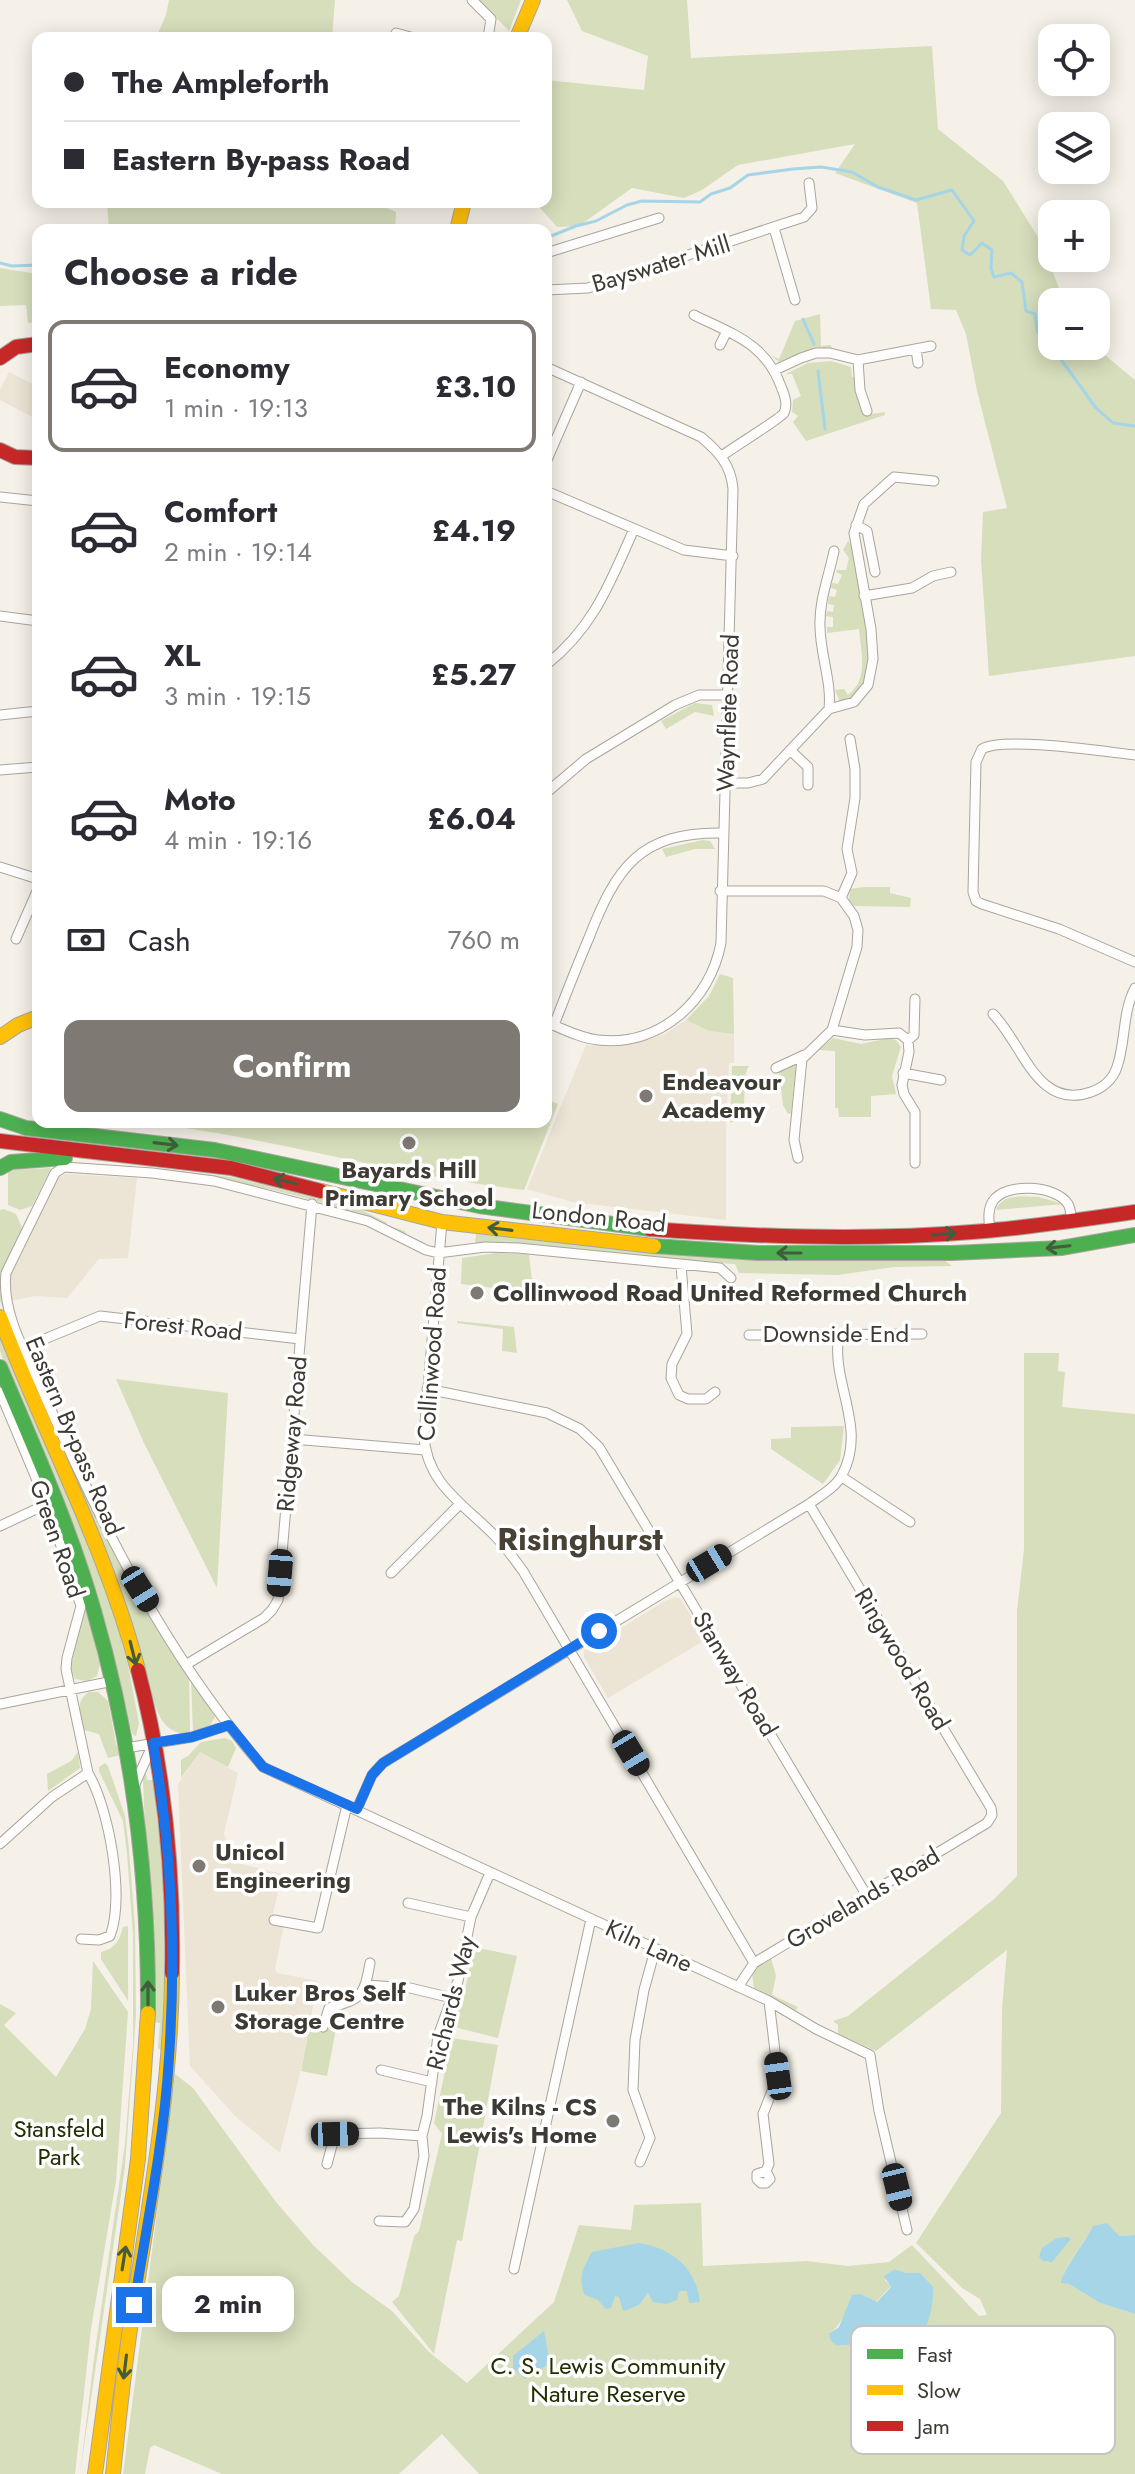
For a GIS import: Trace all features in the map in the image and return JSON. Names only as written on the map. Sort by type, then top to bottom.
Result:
[{"type":"main road","points":[[520,32],[533,0]]},
{"type":"main road","points":[[0,358],[16,347],[32,345]]},
{"type":"main road","points":[[2,456],[32,458]]},
{"type":"main road","points":[[2,1032],[32,1020]]},
{"type":"main road","name":"London Road","points":[[0,1119],[26,1128],[242,1155],[469,1204],[558,1218],[724,1234],[866,1238],[990,1231],[1072,1223],[1135,1212]]},
{"type":"main road","name":"London Road","points":[[0,1141],[57,1158],[108,1154],[231,1168],[442,1222],[652,1246],[758,1253],[952,1253],[1061,1248],[1135,1235]]},
{"type":"main road","points":[[0,1155],[24,1153],[57,1158]]},
{"type":"main road","points":[[0,1168],[11,1162],[57,1158]]},
{"type":"main road","name":"Eastern By-pass Road","points":[[0,1317],[116,1595],[133,1651],[153,1743],[169,1868],[173,1930],[169,2058],[157,2162],[129,2334],[113,2474]]},
{"type":"main road","name":"Eastern By-pass Road","points":[[0,1367],[72,1542],[113,1681],[133,1788],[144,1874],[148,1933],[145,2099],[95,2474]]},
{"type":"street","points":[[472,0],[491,19],[489,32]]},
{"type":"street","name":"Bayswater Mill","points":[[552,290],[588,288],[808,215],[812,208],[809,183]]},
{"type":"street","name":"Bayswater Mill","points":[[552,251],[659,218]]},
{"type":"street","points":[[774,228],[795,300]]},
{"type":"street","points":[[552,370],[690,430],[722,456],[774,422],[784,412],[785,396],[775,370],[758,349],[694,315]]},
{"type":"street","points":[[720,345],[727,331]]},
{"type":"street","points":[[775,370],[816,353],[858,360],[931,346]]},
{"type":"street","points":[[916,349],[918,363]]},
{"type":"street","points":[[858,360],[860,390],[867,411]]},
{"type":"street","points":[[552,448],[581,382]]},
{"type":"street","name":"Waynflete Road","points":[[552,1025],[587,1038],[619,1040],[655,1031],[686,1011],[700,995],[717,960],[721,943],[720,891],[733,556],[732,479],[722,456]]},
{"type":"street","points":[[724,783],[748,783],[763,779],[829,709],[854,702],[868,685],[872,653],[854,533],[860,510],[894,477],[934,481]]},
{"type":"street","points":[[552,494],[692,553],[733,556]]},
{"type":"street","points":[[0,497],[32,500]]},
{"type":"street","points":[[856,525],[867,531],[875,572]]},
{"type":"street","points":[[552,660],[571,643],[594,614],[634,529]]},
{"type":"street","points":[[829,709],[820,626],[822,598],[836,557]]},
{"type":"street","points":[[864,596],[912,588],[933,576],[951,572]]},
{"type":"street","points":[[0,616],[32,620]]},
{"type":"street","points":[[552,788],[586,759],[675,705],[699,695],[729,695]]},
{"type":"street","points":[[0,715],[32,712]]},
{"type":"street","points":[[841,898],[852,873],[847,849],[855,798],[855,769],[850,739]]},
{"type":"street","points":[[1135,755],[997,744],[982,749],[976,762],[973,892],[976,901],[982,904],[1059,929],[1135,962]]},
{"type":"street","points":[[790,750],[808,767],[808,785]]},
{"type":"street","points":[[0,770],[32,767]]},
{"type":"street","points":[[552,1019],[603,901],[621,872],[637,856],[657,844],[696,833],[724,833]]},
{"type":"street","points":[[0,867],[32,877]]},
{"type":"street","points":[[720,891],[819,890],[841,898],[854,916],[858,936],[832,1030],[804,1055],[776,1068]]},
{"type":"street","points":[[16,939],[32,903]]},
{"type":"street","points":[[993,1014],[1011,1034],[1042,1083],[1054,1091],[1076,1095],[1092,1092],[1109,1080],[1118,1064],[1128,1001],[1135,988]]},
{"type":"street","points":[[908,1040],[914,1035],[915,999]]},
{"type":"street","points":[[1011,1034],[1023,1028]]},
{"type":"street","points":[[832,1030],[865,1035],[899,1033],[908,1040],[909,1052],[902,1089],[915,1112],[915,1163]]},
{"type":"street","points":[[1123,1036],[1135,1036]]},
{"type":"street","points":[[798,1158],[794,1140],[804,1055]]},
{"type":"street","points":[[903,1073],[941,1080]]},
{"type":"street","points":[[780,1140],[794,1140]]},
{"type":"street","name":"London Road","points":[[57,1158],[214,1181],[312,1204],[368,1221],[438,1253],[499,1247],[720,1268],[731,1278]]},
{"type":"street","name":"Green Road","points":[[57,1158],[55,1173],[6,1273],[6,1300],[23,1348],[74,1463],[124,1564],[187,1664],[229,1725],[263,1767]]},
{"type":"street","points":[[990,1231],[989,1209],[992,1203],[997,1196],[1014,1190],[1038,1190],[1057,1196],[1067,1204],[1072,1223]]},
{"type":"street","name":"Ridgeway Road","points":[[187,1664],[264,1618],[278,1600],[312,1204]]},
{"type":"street","name":"Collinwood Road","points":[[442,1222],[427,1389],[425,1450],[434,1472],[459,1505],[496,1536],[512,1555],[754,1963]]},
{"type":"street","points":[[681,1266],[687,1334],[672,1364],[671,1378],[679,1395],[688,1399],[706,1399],[715,1392]]},
{"type":"street","name":"Forest Road","points":[[23,1348],[100,1316],[300,1339]]},
{"type":"street","points":[[274,1920],[318,1928],[352,1807],[383,1763],[809,1504],[842,1477],[853,1441],[836,1348],[839,1334]]},
{"type":"street","name":"Downside End","points":[[749,1335],[922,1334]]},
{"type":"street","name":"Stanway Road","points":[[427,1389],[547,1413],[580,1429],[599,1447],[867,1896]]},
{"type":"street","name":"Green Road","points":[[0,1392],[47,1504],[81,1606],[67,1658],[88,1773],[106,1816],[111,1839],[115,1909],[110,1936],[99,1940],[81,1939]]},
{"type":"street","points":[[292,1439],[425,1450]]},
{"type":"street","points":[[842,1477],[910,1522]]},
{"type":"street","points":[[0,1526],[47,1504]]},
{"type":"street","name":"Ringwood Road","points":[[809,1504],[991,1808],[992,1815]]},
{"type":"street","points":[[391,1573],[459,1505]]},
{"type":"street","points":[[0,1704],[113,1681]]},
{"type":"street","points":[[126,1748],[192,1737],[229,1725]]},
{"type":"street","points":[[133,1788],[153,1743]]},
{"type":"street","name":"Kiln Lane","points":[[263,1767],[769,2001],[816,2029],[870,2055],[879,2111],[907,2230]]},
{"type":"street","points":[[0,1844],[52,1797],[88,1773]]},
{"type":"street","name":"Grovelands Road","points":[[738,1987],[754,1963],[987,1823],[992,1815]]},
{"type":"street","name":"Richards Way","points":[[379,2221],[405,2222],[414,2209],[424,2156],[422,2136],[438,2036],[465,1955],[471,1917],[490,1873]]},
{"type":"street","points":[[408,1903],[471,1917]]},
{"type":"street","points":[[514,2269],[591,1919]]},
{"type":"street","points":[[640,2162],[650,2138],[633,2090],[635,2040],[655,1950]]},
{"type":"street","points":[[323,2027],[329,2008],[355,2001],[366,1985],[370,1963]]},
{"type":"street","points":[[366,1985],[410,1988],[452,1998]]},
{"type":"street","points":[[766,2171],[769,2164],[763,2114],[778,2076],[769,2001]]},
{"type":"street","points":[[381,2070],[432,2082]]},
{"type":"street","points":[[327,2164],[335,2134],[422,2136]]},
{"type":"shaded area","points":[[9,372],[32,384],[32,417],[0,400],[0,390]]},
{"type":"shaded area","name":"Endeavour Academy","points":[[686,1020],[709,1031],[734,1034],[734,1063],[729,1063],[726,1130],[726,1220],[572,1202],[527,1189],[586,1045],[614,1047],[665,1034]]},
{"type":"shaded area","points":[[65,1174],[137,1178],[128,1258],[99,1259],[67,1298],[36,1296],[9,1301],[7,1283],[58,1178]]},
{"type":"shaded area","points":[[676,1597],[681,1599],[705,1640],[608,1698],[584,1657],[584,1651]]},
{"type":"shaded area","points":[[200,1752],[238,1773],[224,1834],[234,1862],[282,1874],[273,1914],[284,1924],[275,1969],[277,1973],[318,1981],[300,2074],[280,2153],[235,2116],[190,2066],[178,1784]]},
{"type":"green space","points":[[169,0],[335,0],[332,32],[159,32]]},
{"type":"green space","points":[[479,0],[521,0],[509,31]]},
{"type":"green space","points":[[567,0],[687,0],[691,58],[932,46],[938,129],[1003,181],[1038,237],[1038,272],[1053,272],[1059,288],[1038,288],[1038,360],[1110,359],[1135,380],[1135,656],[989,676],[981,560],[983,512],[1007,508],[966,334],[956,310],[931,309],[917,203],[835,173],[855,144],[738,165],[702,190],[684,198],[632,188],[579,226],[557,227],[540,208],[552,208],[552,81],[644,90],[648,56],[582,31]]},
{"type":"green space","points":[[107,208],[387,208],[396,212],[395,224],[109,224]]},
{"type":"green space","points":[[0,268],[32,273],[32,323],[28,323],[26,305],[0,306]]},
{"type":"green space","points":[[820,314],[821,346],[831,345],[832,349],[803,352],[779,362],[771,355],[779,359],[795,321]]},
{"type":"green space","points":[[831,361],[851,367],[852,377],[857,377],[865,415],[885,412],[885,415],[806,441],[793,422],[798,416],[792,412],[793,400],[801,396],[792,374],[786,374],[808,363]]},
{"type":"green space","points":[[848,541],[853,546],[867,627],[867,672],[862,689],[852,700],[840,702],[835,690],[844,689],[848,695],[855,689],[862,665],[859,629],[827,633],[827,627],[833,627],[833,617],[826,616],[827,611],[833,612],[834,605],[828,604],[829,596],[835,597],[837,590],[831,588],[832,583],[838,584],[842,575],[837,570],[846,570],[849,558],[843,550]]},
{"type":"green space","points":[[695,703],[712,705],[714,716],[695,712],[666,729],[661,721]]},
{"type":"green space","points":[[710,841],[715,849],[695,849],[666,857],[662,849]]},
{"type":"green space","points":[[890,887],[890,893],[911,898],[910,907],[854,906],[849,900],[850,889]]},
{"type":"green space","points":[[720,974],[733,978],[734,1034],[709,1031],[686,1020],[709,996]]},
{"type":"green space","points":[[833,1038],[861,1044],[889,1038],[896,1040],[901,1047],[892,1076],[896,1094],[871,1096],[871,1117],[839,1117],[838,1108],[835,1108],[835,1051],[819,1050]]},
{"type":"green space","points":[[796,1064],[791,1113],[788,1114],[783,1105],[779,1071]]},
{"type":"green space","points":[[732,1066],[749,1066],[742,1113],[730,1123]]},
{"type":"green space","name":"Bayards Hill Primary School","points":[[552,1102],[558,1104],[552,1119]]},
{"type":"green space","name":"Bayards Hill Primary School","points":[[181,1128],[549,1128],[524,1190],[431,1176]]},
{"type":"green space","points":[[51,1168],[32,1206],[20,1210],[8,1205],[8,1170]]},
{"type":"green space","points":[[156,1168],[231,1177],[362,1210],[387,1225],[405,1231],[407,1236],[317,1201]]},
{"type":"green space","points":[[1039,1197],[1063,1204],[996,1210],[1008,1198]]},
{"type":"green space","points":[[0,1210],[16,1214],[22,1228],[0,1274]]},
{"type":"green space","points":[[476,1234],[944,1260],[952,1266],[894,1267],[838,1275],[739,1273],[735,1264],[669,1260],[522,1243],[475,1244]]},
{"type":"green space","points":[[496,1253],[529,1254],[532,1281],[529,1289],[516,1295],[501,1293],[500,1299],[493,1298],[494,1288],[461,1284],[462,1258]]},
{"type":"green space","points":[[0,1289],[52,1422],[189,1672],[190,1734],[170,1729],[159,1715],[148,1677],[9,1327],[0,1300]]},
{"type":"green space","points":[[457,1321],[514,1327],[517,1353],[502,1351],[503,1329]]},
{"type":"green space","points":[[0,1334],[105,1578],[128,1665],[139,1723],[136,1736],[133,1735],[0,1351]]},
{"type":"green space","name":"C. S. Lewis Community Nature Reserve","points":[[1024,1353],[1059,1353],[1058,1371],[1065,1372],[1062,1407],[1135,1414],[1135,2235],[1119,2236],[1093,2226],[1070,2263],[1062,2283],[1100,2303],[1135,2314],[1135,2474],[479,2474],[442,2434],[399,2474],[222,2474],[154,2445],[150,2448],[145,2474],[123,2474],[175,2074],[193,2088],[276,2202],[313,2245],[352,2282],[392,2311],[429,2352],[467,2383],[554,2302],[579,2225],[631,2230],[634,2205],[701,2203],[703,2266],[807,2261],[848,2266],[889,2262],[912,2245],[979,2316],[987,2315],[980,2299],[962,2288],[916,2243],[1001,2113],[1002,2009],[1007,1950],[876,2051],[838,2034],[838,2025],[833,2021],[848,2016],[994,1899],[1017,1876],[1017,1611],[1024,1549]]},
{"type":"green space","points":[[116,1379],[228,1393],[217,1588],[144,1443]]},
{"type":"green space","points":[[844,1426],[840,1460],[823,1484],[771,1449],[771,1439],[791,1438],[791,1427]]},
{"type":"green space","points":[[80,1581],[100,1665],[97,1676],[87,1681],[75,1679],[70,1669],[85,1608]]},
{"type":"green space","points":[[191,1676],[215,1717],[208,1729],[193,1733]]},
{"type":"green space","points":[[89,1692],[98,1692],[108,1701],[121,1755],[108,1758],[99,1734],[84,1730],[80,1704]]},
{"type":"green space","points":[[225,1738],[232,1741],[236,1748],[228,1767],[200,1752],[181,1778],[181,1760],[201,1742]]},
{"type":"green space","points":[[78,1752],[80,1768],[48,1791],[47,1774],[71,1761]]},
{"type":"green space","points":[[105,1763],[125,1816],[135,1927],[136,2015],[125,2167],[80,2474],[125,2143],[133,2045],[133,1934],[127,1854],[123,1821],[99,1771]]},
{"type":"green space","points":[[145,1769],[147,1780],[153,1780],[165,1889],[163,2052],[158,2048],[160,2023],[153,2022]]},
{"type":"green space","points":[[128,1926],[128,2001],[101,1959],[101,1952],[113,1946],[123,1927]]},
{"type":"green space","points":[[474,1947],[517,1956],[498,2038],[450,2026],[463,1999]]},
{"type":"green space","points":[[771,1958],[776,1976],[772,1995],[798,2007],[796,2010],[754,1989],[752,1973]]},
{"type":"green space","name":"Stansfeld Park","points":[[93,1961],[128,2012],[116,2181],[91,2329],[75,2474],[0,2474],[0,2004],[16,2013],[4,2025],[56,2077],[85,2029],[91,2009]]},
{"type":"green space","points":[[310,2024],[336,2029],[327,2076],[301,2071]]},
{"type":"green space","points":[[452,2038],[498,2045],[462,2241],[457,2240],[434,2354],[392,2302],[399,2296],[414,2236],[419,2231],[442,2134],[434,2123]]},
{"type":"water","points":[[1107,2223],[1119,2236],[1135,2235],[1135,2314],[1100,2303],[1069,2284],[1061,2283],[1093,2226]]},
{"type":"water","points":[[1057,2238],[1071,2239],[1052,2262],[1039,2257],[1042,2248]]},
{"type":"water","points":[[639,2243],[661,2249],[680,2261],[693,2279],[700,2302],[689,2303],[687,2291],[679,2291],[677,2300],[666,2304],[653,2302],[648,2293],[639,2305],[623,2311],[619,2297],[615,2296],[611,2308],[606,2309],[598,2300],[585,2295],[582,2278],[592,2252]]},
{"type":"water","points":[[895,2269],[920,2273],[933,2287],[926,2326],[851,2326],[851,2345],[837,2346],[829,2334],[839,2327],[852,2295],[861,2294],[877,2302],[891,2287],[884,2276]]},
{"type":"water","points":[[544,2331],[550,2363],[525,2379],[513,2368],[513,2356]]},
{"type":"waterway","points":[[552,236],[596,221],[627,205],[642,201],[700,202],[711,194],[730,188],[748,175],[793,169],[821,167],[852,172],[878,187],[916,200],[952,190],[974,221],[964,236],[962,250],[970,255],[982,243],[992,250],[994,277],[1011,273],[1022,282],[1026,311],[1035,314],[1037,331],[1096,408],[1113,423],[1135,426]]},
{"type":"waterway","points":[[0,263],[32,265]]},
{"type":"waterway","points":[[803,319],[814,344]]},
{"type":"waterway","points":[[818,371],[825,429]]},
{"type":"traffic: fast","points":[[0,1119],[26,1128],[215,1150],[479,1206],[650,1229]]},
{"type":"traffic: fast","points":[[0,1168],[11,1162],[65,1158]]},
{"type":"traffic: fast","points":[[654,1246],[758,1253],[952,1253],[1061,1248],[1135,1235]]},
{"type":"traffic: fast","points":[[0,1367],[74,1549],[94,1611],[119,1710],[141,1860],[148,2013]]},
{"type":"traffic: slow","points":[[520,32],[533,0]]},
{"type":"traffic: slow","points":[[458,224],[462,208]]},
{"type":"traffic: slow","points":[[0,1037],[32,1019]]},
{"type":"traffic: slow","points":[[321,1191],[442,1222],[654,1246]]},
{"type":"traffic: slow","points":[[0,1317],[92,1536],[125,1624],[138,1670]]},
{"type":"traffic: slow","points":[[113,2474],[127,2347],[163,2107],[172,1973]]},
{"type":"traffic: slow","points":[[95,2474],[138,2159],[148,2013]]},
{"type":"traffic: jam","points":[[0,358],[16,347],[32,345]]},
{"type":"traffic: jam","points":[[0,450],[15,457],[32,458]]},
{"type":"traffic: jam","points":[[0,1141],[231,1168],[321,1191]]},
{"type":"traffic: jam","points":[[650,1229],[771,1236],[932,1235],[1135,1212]]},
{"type":"traffic: jam","points":[[138,1670],[155,1744],[166,1820],[172,1973]]},
{"type":"place","name":"Endeavour Academy","points":[[646,1096]]},
{"type":"place","name":"Bayards Hill Primary School","points":[[409,1143]]},
{"type":"place","name":"Collinwood Road United Reformed Church","points":[[477,1293]]},
{"type":"place","name":"Unicol Engineering","points":[[199,1866]]},
{"type":"place","name":"Luker Bros Self Storage Centre","points":[[218,2007]]},
{"type":"place","name":"The Kilns - CS Lewis's Home","points":[[613,2121]]},
{"type":"district","name":"Risinghurst","points":[[580,1539]]},
{"type":"route","points":[[134,2305],[157,2162],[171,2026],[173,1930],[169,1868],[153,1743],[192,1737],[229,1725],[263,1767],[357,1809],[372,1775],[383,1763],[599,1631]]}]
